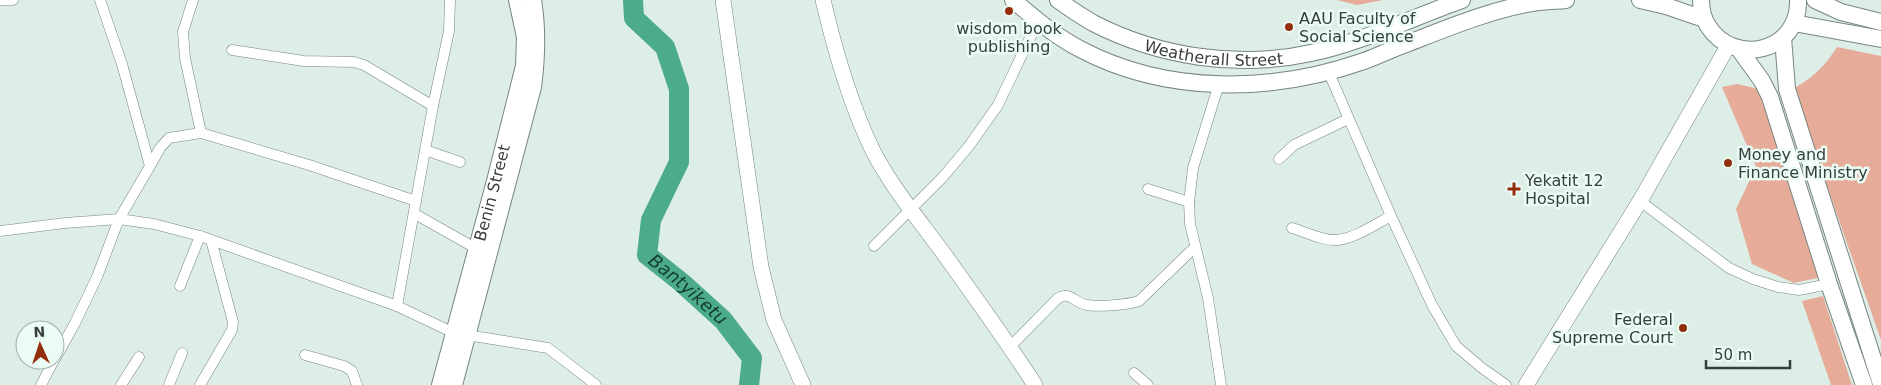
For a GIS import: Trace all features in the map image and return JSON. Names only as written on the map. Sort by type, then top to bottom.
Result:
[{"type":"main road","name":"Benin Street","points":[[454,385],[461,334],[483,250],[524,66],[525,37],[517,0]]},
{"type":"main road","name":"Benin Street","points":[[483,250],[533,87],[537,60],[537,33],[533,0]]},
{"type":"main road","points":[[723,0],[763,275],[774,320],[803,385]]},
{"type":"main road","points":[[823,0],[829,26],[860,123],[888,176],[1035,385]]},
{"type":"main road","points":[[1013,0],[1069,43],[1105,60],[1141,72],[1179,80],[1219,84],[1255,84],[1329,73],[1366,61],[1404,44],[1496,12],[1531,2],[1566,0]]},
{"type":"main road","name":"Weatherall Street","points":[[1058,0],[1093,23],[1137,42],[1200,57],[1253,60],[1281,59],[1312,53],[1357,40],[1462,0]]},
{"type":"main road","points":[[1640,0],[1666,6],[1704,19]]},
{"type":"main road","points":[[1701,0],[1704,19],[1714,35],[1734,48],[1762,81],[1770,97],[1829,284],[1864,385]]},
{"type":"main road","points":[[1734,48],[1754,50],[1770,46],[1783,38],[1794,23],[1798,0]]},
{"type":"main road","points":[[1815,0],[1841,12],[1881,22]]},
{"type":"main road","points":[[1794,23],[1881,39]]},
{"type":"main road","points":[[1783,38],[1787,88],[1881,384]]},
{"type":"main road","points":[[1526,385],[1734,48]]},
{"type":"main road","points":[[1844,326],[1859,318]]},
{"type":"main road","name":"Benin Street","points":[[440,385],[461,334]]},
{"type":"street","points":[[0,0],[14,0]]},
{"type":"street","points":[[100,0],[122,64],[150,166]]},
{"type":"street","points":[[193,0],[183,32],[185,58],[201,133]]},
{"type":"street","points":[[397,306],[433,106],[449,31],[450,0]]},
{"type":"street","points":[[874,246],[954,165],[969,146],[998,105],[1038,21]]},
{"type":"street","points":[[232,50],[304,60],[354,62],[364,65],[433,106]]},
{"type":"street","points":[[1329,73],[1432,305],[1456,346],[1506,385]]},
{"type":"street","points":[[1219,84],[1193,168],[1189,202],[1190,224],[1208,298],[1221,385]]},
{"type":"street","points":[[1279,159],[1294,145],[1348,119]]},
{"type":"street","points":[[65,342],[97,277],[119,219],[160,148],[169,138],[201,133],[310,165],[416,201]]},
{"type":"street","points":[[425,150],[460,162]]},
{"type":"street","points":[[1148,189],[1189,202]]},
{"type":"street","points":[[1640,201],[1729,268],[1753,279],[1778,287],[1799,290],[1829,284]]},
{"type":"street","points":[[415,214],[483,250]]},
{"type":"street","points":[[1292,228],[1324,239],[1336,240],[1364,230],[1391,216]]},
{"type":"street","points":[[0,231],[119,219],[154,224],[200,236],[397,306],[461,334],[548,348],[596,385]]},
{"type":"street","points":[[180,286],[200,236]]},
{"type":"street","points":[[200,385],[232,330],[234,322],[211,240]]},
{"type":"street","points":[[1010,347],[1058,298],[1064,295],[1068,295],[1080,304],[1088,306],[1129,305],[1138,301],[1150,292],[1195,247]]},
{"type":"street","points":[[169,385],[182,353]]},
{"type":"street","points":[[306,355],[344,366],[352,372],[357,385]]},
{"type":"street","points":[[121,385],[139,357]]},
{"type":"street","points":[[40,385],[49,370]]},
{"type":"street","points":[[1134,373],[1148,385]]},
{"type":"shaded area","points":[[1337,0],[1383,0],[1357,5]]},
{"type":"shaded area","points":[[1837,47],[1881,56],[1881,340],[1793,89],[1818,71]]},
{"type":"shaded area","points":[[1737,84],[1759,89],[1822,277],[1794,283],[1752,264],[1736,209],[1756,167],[1722,87]]},
{"type":"shaded area","points":[[1823,296],[1852,385],[1831,385],[1802,301]]},
{"type":"waterway","name":"Bantyiketu","points":[[633,0],[634,18],[665,47],[679,89],[679,162],[651,220],[647,255],[681,282],[723,320],[752,358],[749,385]]},
{"type":"place","name":"wisdom book publishing","points":[[1009,11]]},
{"type":"place","name":"AAU Faculty of Social Science","points":[[1289,27]]},
{"type":"place","name":"Money and Finance Ministry","points":[[1728,163]]},
{"type":"place","name":"Yekatit 12 Hospital","points":[[1514,189]]},
{"type":"place","name":"Federal Supreme Court","points":[[1683,328]]}]
